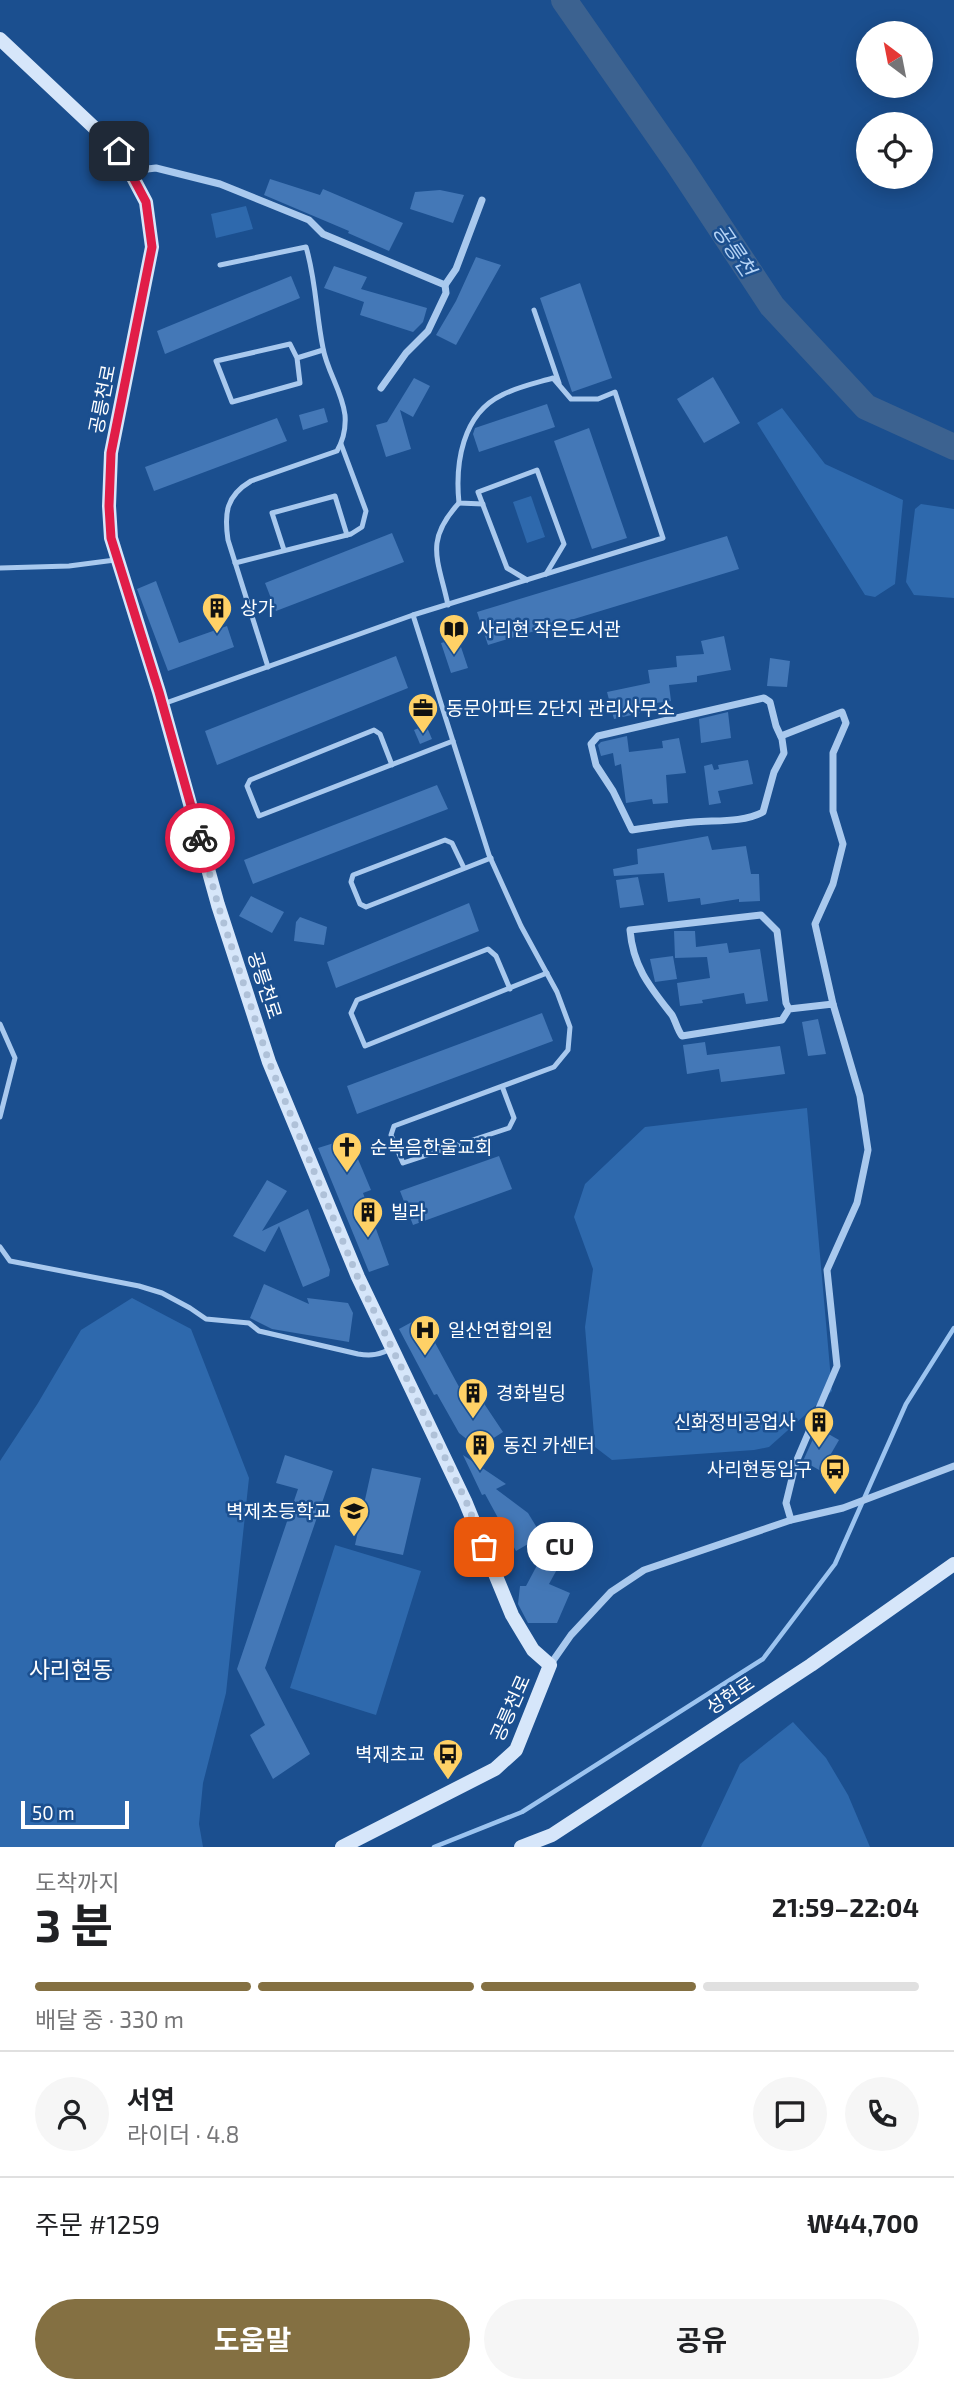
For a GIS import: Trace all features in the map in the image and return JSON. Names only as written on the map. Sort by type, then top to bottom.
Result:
[{"type":"street","name":"공릉천로","points":[[0,38],[119,151],[146,202],[152,247],[111,453],[111,538],[163,704],[218,905],[269,1062],[358,1278],[466,1501],[512,1615],[533,1650],[550,1665],[516,1750],[495,1769],[342,1847]]},
{"type":"street","points":[[130,171],[156,168],[220,184],[309,220],[323,234],[445,285]]},
{"type":"street","points":[[381,388],[406,353],[428,331],[446,293],[445,285],[456,269],[482,200]]},
{"type":"street","points":[[764,698],[770,702],[781,736],[784,753],[774,772],[763,812],[756,816],[725,821],[632,830],[613,790],[596,765],[591,744],[598,736],[764,698]]},
{"type":"street","points":[[781,736],[842,712],[846,723],[833,753],[833,811],[844,844],[833,884],[816,924],[833,1004],[860,1096],[868,1150],[857,1203],[827,1270],[837,1366],[796,1462],[786,1503],[791,1520]]},
{"type":"street","points":[[761,915],[777,931],[789,1009],[782,1020],[682,1036],[674,1018],[637,964],[630,930],[761,915]]},
{"type":"street","points":[[789,1009],[833,1004]]},
{"type":"street","points":[[550,1665],[571,1635],[611,1592],[644,1570],[791,1520],[844,1508],[954,1466]]},
{"type":"street","name":"성현로","points":[[521,1847],[552,1835],[811,1665],[954,1564]]},
{"type":"lane","points":[[220,265],[306,247],[313,270],[323,350],[343,404],[345,426],[337,451],[251,481],[240,487],[227,508],[225,518],[228,540],[268,667]]},
{"type":"lane","points":[[534,310],[560,386]]},
{"type":"lane","points":[[290,344],[297,358],[300,383],[232,402],[216,361],[290,344]]},
{"type":"lane","points":[[297,358],[323,350]]},
{"type":"lane","points":[[163,704],[413,615],[663,538],[615,392],[598,399],[571,399],[553,378],[500,395],[475,416],[463,444],[457,477],[460,503]]},
{"type":"lane","points":[[235,563],[347,535],[362,527],[366,510],[341,444]]},
{"type":"lane","points":[[527,580],[507,568],[478,492],[537,470],[564,544],[546,574]]},
{"type":"lane","points":[[284,550],[272,513],[335,496],[347,535]]},
{"type":"lane","points":[[448,605],[436,556],[436,537],[443,521],[460,503],[483,504]]},
{"type":"lane","points":[[0,568],[69,566],[118,559]]},
{"type":"lane","points":[[413,615],[491,858],[521,926],[557,992],[570,1027],[568,1050],[554,1067],[502,1086],[394,1126],[391,1135],[403,1163],[509,1128],[514,1118],[502,1086]]},
{"type":"lane","points":[[392,765],[380,734],[374,730],[250,780],[247,786],[258,816],[392,765],[453,741]]},
{"type":"lane","points":[[464,868],[452,843],[445,840],[353,875],[351,882],[360,904],[366,906],[491,858]]},
{"type":"lane","points":[[510,989],[496,956],[488,949],[357,1000],[351,1013],[365,1046],[510,989],[547,973]]},
{"type":"lane","points":[[0,1024],[15,1058],[0,1117]]},
{"type":"lane","points":[[0,1247],[10,1261],[139,1286],[162,1293],[206,1320],[249,1323],[259,1331],[358,1354],[380,1354],[392,1349]]},
{"type":"shaded area","points":[[246,206],[253,229],[216,238],[211,214]]},
{"type":"shaded area","points":[[782,408],[825,464],[903,500],[895,584],[875,597],[865,595],[757,423]]},
{"type":"shaded area","points":[[531,496],[545,537],[527,543],[513,502]]},
{"type":"shaded area","points":[[921,504],[954,509],[954,598],[914,595],[906,582],[915,509]]},
{"type":"shaded area","points":[[807,1108],[832,1391],[769,1447],[612,1460],[595,1447],[585,1327],[593,1269],[574,1217],[585,1184],[645,1127]]},
{"type":"shaded area","points":[[132,1298],[191,1329],[249,1478],[226,1693],[203,1783],[199,1824],[203,1847],[0,1847],[0,1461],[81,1330]]},
{"type":"shaded area","points":[[335,1545],[421,1571],[376,1715],[290,1688]]},
{"type":"shaded area","points":[[793,1722],[826,1758],[848,1795],[870,1847],[701,1847],[740,1764]]},
{"type":"building","points":[[270,179],[320,195],[323,189],[403,223],[389,251],[264,195]]},
{"type":"building","points":[[440,190],[464,195],[453,223],[410,209],[415,192]]},
{"type":"building","points":[[476,257],[501,265],[456,345],[436,335],[456,301]]},
{"type":"building","points":[[334,266],[367,277],[361,289],[427,308],[423,322],[413,332],[360,315],[364,302],[324,288]]},
{"type":"building","points":[[291,276],[300,298],[165,354],[157,331]]},
{"type":"building","points":[[580,283],[612,378],[572,392],[540,298]]},
{"type":"building","points":[[713,377],[740,423],[704,443],[677,399]]},
{"type":"building","points":[[414,378],[430,386],[413,417],[400,410],[411,449],[386,457],[376,425],[387,422]]},
{"type":"building","points":[[547,404],[555,427],[479,452],[473,434],[475,428]]},
{"type":"building","points":[[324,408],[328,422],[303,430],[299,415]]},
{"type":"building","points":[[277,418],[287,441],[154,491],[145,467]]},
{"type":"building","points":[[589,428],[627,538],[592,549],[554,441]]},
{"type":"building","points":[[392,533],[404,562],[276,611],[265,583]]},
{"type":"building","points":[[727,536],[739,569],[488,645],[477,612]]},
{"type":"building","name":"상가","points":[[156,581],[179,643],[227,626],[234,647],[168,671],[137,589]]},
{"type":"building","points":[[724,636],[731,670],[697,676],[697,682],[669,685],[671,701],[648,704],[649,711],[614,719],[607,692],[650,683],[648,670],[677,667],[676,656],[704,654],[701,641]]},
{"type":"building","name":"사리현 작은도서관","points":[[458,638],[468,668],[451,673],[441,643]]},
{"type":"building","points":[[396,656],[408,688],[217,765],[205,731]]},
{"type":"building","points":[[770,658],[790,661],[787,687],[767,686]]},
{"type":"building","points":[[728,712],[731,738],[701,743],[699,719]]},
{"type":"building","name":"동문아파트 2단지 관리사무소","points":[[426,725],[432,739],[420,744],[414,730]]},
{"type":"building","points":[[627,736],[629,752],[663,748],[662,741],[679,738],[686,773],[666,775],[668,803],[653,804],[652,799],[626,803],[621,764],[615,766],[613,753],[601,756],[598,745]]},
{"type":"building","points":[[748,760],[753,784],[718,791],[721,803],[709,805],[704,766],[712,764],[714,770],[719,769],[718,765]]},
{"type":"building","points":[[437,785],[448,809],[253,884],[244,860]]},
{"type":"building","points":[[708,836],[712,850],[746,846],[751,874],[759,874],[760,901],[739,902],[739,899],[701,905],[700,898],[668,902],[664,873],[614,876],[613,869],[638,864],[637,849]]},
{"type":"building","points":[[638,877],[644,905],[620,908],[616,880]]},
{"type":"building","points":[[251,896],[284,912],[272,933],[239,916]]},
{"type":"building","points":[[469,903],[479,931],[336,988],[327,962]]},
{"type":"building","points":[[300,917],[327,927],[324,945],[294,941],[296,922]]},
{"type":"building","points":[[674,931],[695,931],[696,947],[727,943],[729,953],[760,949],[768,1001],[746,1004],[744,993],[680,1006],[677,983],[710,978],[707,957],[675,958]]},
{"type":"building","points":[[673,956],[677,979],[655,982],[650,959]]},
{"type":"building","points":[[542,1013],[553,1041],[357,1114],[347,1086]]},
{"type":"building","points":[[818,1019],[826,1054],[808,1056],[802,1022]]},
{"type":"building","points":[[705,1042],[707,1055],[780,1046],[785,1074],[721,1082],[719,1069],[687,1074],[683,1045]]},
{"type":"building","points":[[334,1143],[358,1159],[371,1190],[363,1193],[389,1265],[369,1272],[318,1148]]},
{"type":"building","points":[[499,1156],[512,1189],[413,1225],[400,1191]]},
{"type":"building","points":[[267,1180],[287,1191],[262,1231],[308,1209],[330,1270],[329,1276],[303,1287],[279,1226],[265,1252],[233,1236]]},
{"type":"building","points":[[264,1284],[309,1304],[307,1298],[348,1303],[353,1313],[349,1342],[272,1329],[250,1318]]},
{"type":"building","points":[[421,1317],[464,1396],[475,1390],[503,1432],[478,1448],[459,1433],[437,1394],[434,1395],[399,1329]]},
{"type":"building","name":"신화정비공업사","points":[[818,1428],[839,1440],[821,1471],[803,1461]]},
{"type":"building","points":[[285,1455],[333,1471],[265,1668],[310,1754],[273,1779],[250,1735],[265,1725],[237,1669],[298,1489],[276,1483]]},
{"type":"building","points":[[463,1455],[506,1484],[496,1489],[528,1513],[542,1536],[516,1551],[485,1494],[482,1495]]},
{"type":"building","points":[[372,1468],[421,1478],[403,1555],[355,1545]]},
{"type":"building","points":[[559,1524],[586,1540],[579,1551],[566,1553],[549,1584],[570,1593],[557,1623],[528,1623],[518,1604],[520,1586],[526,1586]]},
{"type":"waterway","name":"공릉천","points":[[564,0],[679,165],[772,306],[866,407],[954,447]]},
{"type":"waterway","points":[[434,1847],[522,1812],[763,1659],[835,1564],[906,1404],[954,1328]]},
{"type":"way so far","points":[[200,838],[218,905],[269,1062],[358,1278],[466,1501],[484,1547]]},
{"type":"place","name":"상가","points":[[217,635]]},
{"type":"place","name":"사리현 작은도서관","points":[[454,656]]},
{"type":"place","name":"동문아파트 2단지 관리사무소","points":[[423,735]]},
{"type":"place","name":"순복음한울교회","points":[[347,1174]]},
{"type":"place","name":"빌라","points":[[368,1239]]},
{"type":"place","name":"일산연합의원","points":[[425,1357]]},
{"type":"place","name":"경화빌딩","points":[[473,1420]]},
{"type":"place","name":"신화정비공업사","points":[[819,1449]]},
{"type":"place","name":"동진 카센터","points":[[480,1472]]},
{"type":"place","name":"사리현동입구","points":[[835,1496]]},
{"type":"place","name":"벽제초등학교","points":[[354,1538]]},
{"type":"place","name":"CU","points":[[484,1547]]},
{"type":"place","name":"벽제초교","points":[[448,1781]]},
{"type":"district","name":"사리현동","points":[[71,1670]]},
{"type":"route","points":[[119,151],[146,202],[152,247],[111,453],[111,538],[159,692],[200,838]]}]
